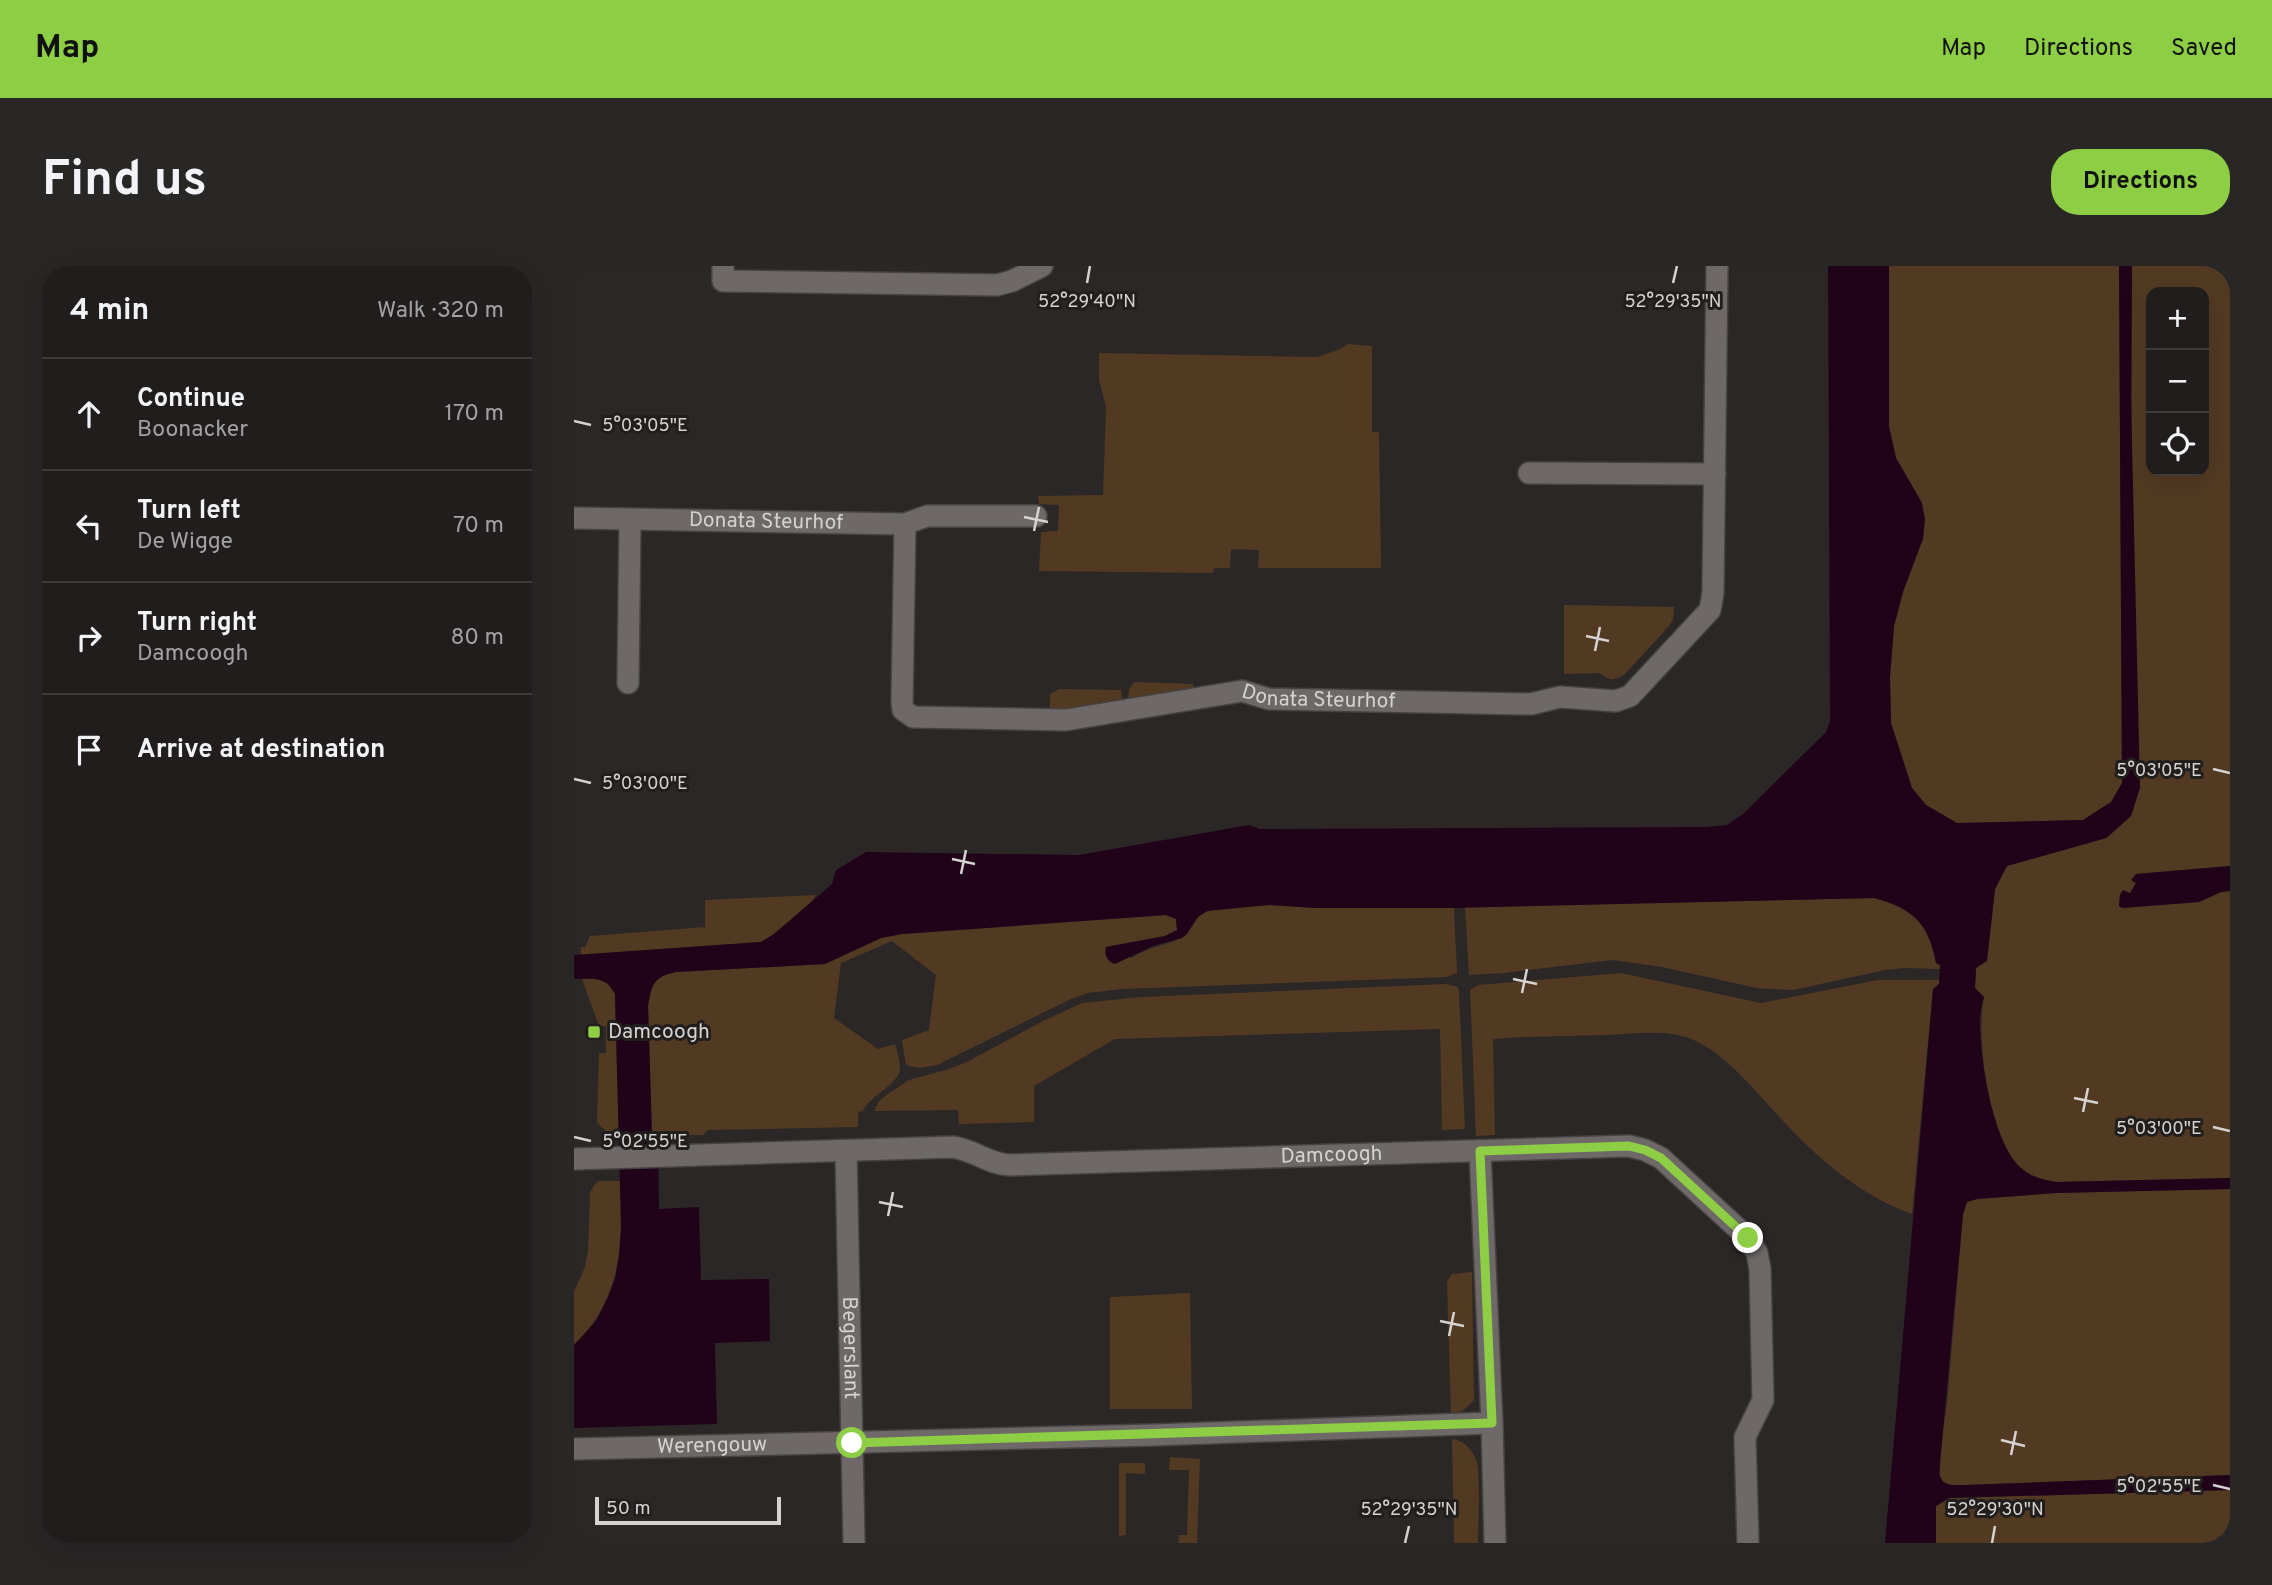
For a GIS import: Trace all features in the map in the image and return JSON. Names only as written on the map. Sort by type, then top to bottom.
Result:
[{"type":"street","points":[[723,266],[723,281],[997,285],[1012,281],[1042,266]]},
{"type":"street","name":"Donata Steurhof","points":[[905,524],[902,702],[904,710],[913,717],[1066,720],[1242,691],[1269,699],[1531,704],[1560,697],[1616,701],[1630,696],[1710,610],[1713,593],[1717,266]]},
{"type":"street","points":[[1529,473],[1715,474]]},
{"type":"street","name":"Donata Steurhof","points":[[574,518],[905,524],[927,516],[1036,516]]},
{"type":"street","points":[[628,683],[630,520]]},
{"type":"street","name":"Damcoogh","points":[[574,1159],[953,1147],[970,1151],[999,1165],[1009,1166],[1629,1146],[1645,1150],[1661,1158],[1748,1238],[1757,1254],[1760,1269],[1763,1400],[1745,1437],[1748,1543]]},
{"type":"street","points":[[1480,1151],[1495,1543]]},
{"type":"street","name":"Begerslant","points":[[846,1152],[855,1543]]},
{"type":"street","name":"Werengouw","points":[[574,1450],[1492,1423]]},
{"type":"shaded area","points":[[1828,266],[1889,266],[1889,427],[1896,458],[1922,503],[1925,519],[1923,539],[1903,592],[1894,626],[1890,677],[1891,723],[1912,788],[1926,805],[1957,823],[2083,820],[2111,802],[2122,783],[2119,266],[2132,266],[2131,400],[2140,788],[2131,816],[2106,838],[2007,866],[1995,889],[1987,961],[1976,968],[1975,988],[1984,997],[1980,1016],[1982,1054],[1995,1120],[2003,1140],[2021,1168],[2037,1178],[2056,1182],[2230,1178],[2230,1189],[2056,1193],[1967,1202],[1963,1214],[1939,1475],[1947,1483],[1957,1485],[2230,1475],[2230,1490],[1949,1498],[1936,1506],[1936,1543],[1885,1543],[1933,989],[1939,984],[1940,965],[1936,963],[1929,937],[1917,919],[1899,907],[1874,898],[1454,908],[1316,908],[1269,905],[1207,911],[1198,917],[1182,938],[1153,946],[1115,964],[1107,957],[1106,947],[1165,936],[1177,930],[1176,919],[1166,915],[902,934],[881,938],[825,964],[676,972],[662,976],[653,987],[648,1006],[652,1135],[658,1136],[659,1209],[699,1207],[701,1280],[769,1279],[770,1341],[715,1343],[717,1424],[574,1428],[574,1345],[596,1321],[607,1299],[615,1279],[621,1228],[615,994],[603,981],[574,979],[574,955],[761,942],[832,884],[836,870],[866,852],[1079,855],[1249,825],[1260,829],[1727,825],[1743,814],[1826,732],[1830,721]]},
{"type":"shaded area","points":[[1889,266],[2119,266],[2122,784],[2111,802],[2083,820],[1957,823],[1926,805],[1912,788],[1891,723],[1890,677],[1894,626],[1922,503],[1896,458],[1889,427]]},
{"type":"shaded area","points":[[2132,266],[2230,266],[2230,866],[2136,874],[2132,880],[2136,883],[2130,894],[2120,895],[2119,906],[2123,908],[2199,902],[2230,891],[2230,1178],[2056,1182],[2033,1176],[2021,1168],[2000,1135],[1983,1062],[1984,997],[1975,988],[1976,968],[1987,960],[1995,889],[2007,866],[2107,838],[2131,816]]},
{"type":"shaded area","points":[[1348,344],[1372,346],[1372,432],[1379,432],[1381,568],[1258,568],[1259,550],[1231,549],[1230,568],[1214,568],[1213,573],[1039,571],[1041,532],[1058,531],[1059,505],[1039,504],[1038,496],[1103,495],[1106,407],[1099,380],[1099,353],[1317,357]]},
{"type":"shaded area","points":[[1564,605],[1674,607],[1669,626],[1625,674],[1612,679],[1600,673],[1564,674]]},
{"type":"shaded area","points":[[1134,682],[1193,684],[1193,688],[1128,698]]},
{"type":"shaded area","points":[[1059,689],[1121,690],[1122,699],[1050,709],[1050,694]]},
{"type":"shaded area","points":[[2230,866],[2230,891],[2199,902],[2122,908],[2119,906],[2120,895],[2123,890],[2130,893],[2136,883],[2131,880],[2136,874]]},
{"type":"shaded area","points":[[815,895],[812,903],[761,942],[581,955],[581,947],[585,947],[590,936],[705,927],[705,900]]},
{"type":"shaded area","points":[[1874,898],[1899,907],[1917,919],[1929,937],[1940,969],[1885,970],[1793,990],[1757,988],[1662,967],[1612,960],[1469,975],[1465,907]]},
{"type":"shaded area","points":[[1269,905],[1316,908],[1454,908],[1457,973],[1446,977],[1122,989],[1088,993],[937,1065],[920,1068],[906,1065],[902,1040],[929,1030],[936,975],[892,941],[841,963],[834,1018],[878,1049],[895,1044],[900,1065],[895,1079],[863,1111],[858,1112],[858,1127],[708,1130],[703,1135],[652,1135],[648,1006],[655,983],[662,976],[676,972],[825,964],[881,938],[902,934],[1166,915],[1176,919],[1177,930],[1165,936],[1106,947],[1132,958],[1181,938],[1199,916],[1212,910]]},
{"type":"shaded area","points":[[1621,973],[1761,1003],[1878,980],[1939,980],[1939,984],[1933,989],[1912,1214],[1877,1198],[1845,1178],[1801,1140],[1730,1065],[1703,1045],[1679,1035],[1647,1033],[1493,1039],[1495,1135],[1476,1136],[1470,990],[1478,985]]},
{"type":"shaded area","points":[[592,978],[607,983],[615,994],[619,1137],[601,1136],[605,1130],[597,1123],[599,1053],[606,1053],[606,1026],[599,1026],[582,979]]},
{"type":"shaded area","points":[[1446,984],[1458,987],[1459,992],[1465,1129],[1442,1130],[1440,1029],[1115,1039],[1034,1086],[1034,1122],[959,1124],[958,1110],[874,1111],[879,1101],[909,1080],[967,1062],[1082,1003],[1141,997]]},
{"type":"shaded area","points":[[599,1181],[621,1181],[621,1227],[616,1269],[602,1308],[574,1345],[574,1292],[585,1267],[588,1251],[590,1192]]},
{"type":"shaded area","points":[[2230,1189],[2230,1475],[1956,1485],[1943,1482],[1940,1468],[1941,1445],[1963,1214],[1967,1202],[2056,1193]]},
{"type":"shaded area","points":[[1472,1272],[1474,1400],[1464,1410],[1451,1416],[1447,1282],[1452,1274]]},
{"type":"shaded area","points":[[1190,1293],[1192,1409],[1110,1409],[1110,1297]]},
{"type":"shaded area","points":[[1452,1439],[1467,1446],[1478,1466],[1478,1543],[1454,1543]]},
{"type":"shaded area","points":[[1170,1457],[1200,1459],[1197,1543],[1178,1543],[1179,1535],[1187,1535],[1189,1470],[1169,1470]]},
{"type":"shaded area","points":[[1119,1463],[1145,1463],[1145,1474],[1126,1473],[1126,1535],[1119,1536]]},
{"type":"shaded area","points":[[2230,1490],[2230,1543],[1936,1543],[1936,1506],[1949,1498]]},
{"type":"place","name":"Damcoogh","points":[[594,1032]]},
{"type":"route","points":[[852,1443],[1492,1423],[1480,1151],[1629,1146],[1645,1150],[1661,1158],[1748,1238]]}]
